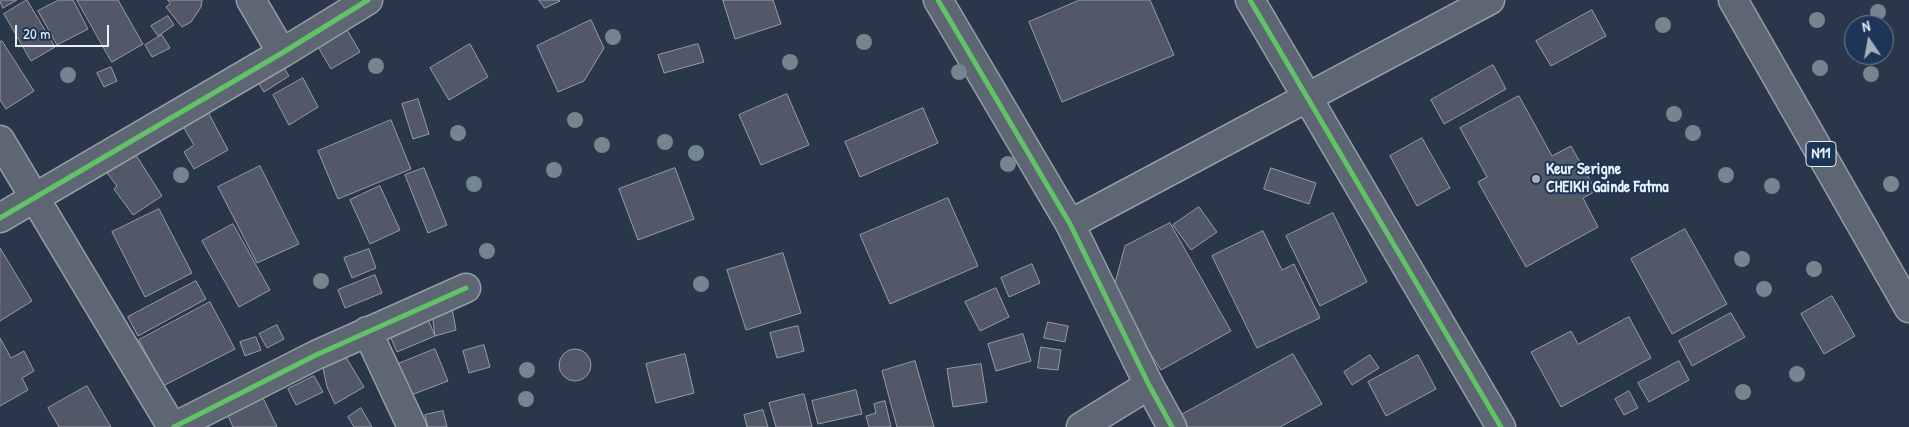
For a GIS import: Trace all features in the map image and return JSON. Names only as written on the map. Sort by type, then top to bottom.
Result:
[{"type":"street","points":[[251,0],[282,53]]},
{"type":"street","points":[[0,218],[282,53],[368,0]]},
{"type":"street","points":[[938,0],[1070,224],[1149,385],[1172,427]]},
{"type":"street","points":[[1250,0],[1501,427]]},
{"type":"street","points":[[1070,224],[1490,0]]},
{"type":"street","name":"N11","points":[[1733,0],[1909,308]]},
{"type":"street","points":[[0,140],[173,427],[366,331],[466,288]]},
{"type":"street","points":[[366,331],[412,427]]},
{"type":"street","points":[[1081,427],[1149,385]]},
{"type":"building","points":[[0,0],[17,0],[3,8]]},
{"type":"building","points":[[27,0],[55,47],[31,61],[4,14]]},
{"type":"building","points":[[59,0],[73,0],[88,29],[57,45],[38,11]]},
{"type":"building","points":[[77,0],[118,0],[143,44],[112,62]]},
{"type":"building","points":[[168,0],[202,0],[201,7],[191,22],[182,27],[166,7],[170,4]]},
{"type":"building","points":[[539,0],[559,0],[560,1],[545,8]]},
{"type":"building","points":[[773,0],[781,24],[735,39],[723,1]]},
{"type":"building","points":[[1080,0],[1150,0],[1174,55],[1062,102],[1029,22]]},
{"type":"building","points":[[1592,10],[1606,36],[1551,66],[1536,41]]},
{"type":"building","points":[[168,16],[174,25],[158,36],[151,26]]},
{"type":"building","points":[[591,20],[604,48],[584,81],[558,92],[537,46]]},
{"type":"building","points":[[346,28],[360,52],[331,69],[317,45]]},
{"type":"building","points":[[162,35],[170,48],[152,57],[145,45]]},
{"type":"building","points":[[2,41],[34,91],[6,109],[0,100],[0,42]]},
{"type":"building","points":[[470,44],[488,77],[449,100],[430,68]]},
{"type":"building","points":[[698,44],[704,62],[664,73],[658,55]]},
{"type":"building","points":[[282,65],[289,76],[264,92],[257,81]]},
{"type":"building","points":[[1493,65],[1506,89],[1444,124],[1431,100]]},
{"type":"building","points":[[111,67],[117,81],[104,87],[97,73]]},
{"type":"building","points":[[303,78],[318,107],[289,125],[273,95]]},
{"type":"building","points":[[787,94],[809,145],[761,165],[739,115]]},
{"type":"building","name":"Keur Serigne CHEIKH Gainde Fatma","points":[[1519,96],[1552,156],[1571,146],[1596,191],[1583,198],[1598,227],[1526,267],[1478,182],[1487,177],[1460,128]]},
{"type":"building","points":[[418,99],[429,134],[413,139],[402,104]]},
{"type":"building","points":[[923,108],[938,143],[860,177],[845,142]]},
{"type":"building","points":[[207,110],[228,150],[194,169],[184,152],[194,145],[182,125]]},
{"type":"building","points":[[391,120],[411,169],[338,199],[318,151]]},
{"type":"building","points":[[1422,138],[1450,188],[1417,206],[1390,156]]},
{"type":"building","points":[[134,152],[162,196],[133,215],[114,189],[117,186],[104,169]]},
{"type":"building","points":[[260,166],[299,244],[257,263],[218,187]]},
{"type":"building","points":[[424,168],[447,225],[428,233],[405,175]]},
{"type":"building","points":[[675,168],[694,219],[638,240],[619,189]]},
{"type":"building","points":[[1271,168],[1316,183],[1309,204],[1264,189]]},
{"type":"building","points":[[380,186],[400,230],[370,244],[350,200]]},
{"type":"building","points":[[948,198],[978,266],[890,304],[860,235]]},
{"type":"building","points":[[1199,207],[1217,232],[1191,250],[1173,225]]},
{"type":"building","points":[[159,209],[192,273],[145,297],[112,232]]},
{"type":"building","points":[[1333,213],[1367,282],[1320,306],[1286,236]]},
{"type":"building","points":[[1170,223],[1231,331],[1161,370],[1112,294],[1125,246]]},
{"type":"building","points":[[233,224],[270,290],[239,307],[202,241]]},
{"type":"building","points":[[1685,229],[1727,304],[1672,334],[1631,259]]},
{"type":"building","points":[[1263,231],[1282,270],[1294,264],[1320,318],[1257,348],[1212,256]]},
{"type":"building","points":[[0,248],[32,301],[0,321]]},
{"type":"building","points":[[369,249],[376,268],[352,278],[344,258]]},
{"type":"building","points":[[783,253],[801,313],[746,330],[727,270]]},
{"type":"building","points":[[1032,264],[1040,283],[1009,297],[1001,278]]},
{"type":"building","points":[[375,275],[382,293],[345,308],[338,290]]},
{"type":"building","points":[[196,281],[206,299],[138,336],[128,317]]},
{"type":"building","points":[[996,288],[1009,317],[980,331],[965,302]]},
{"type":"building","points":[[1832,296],[1855,336],[1824,354],[1801,314]]},
{"type":"building","points":[[210,302],[235,349],[163,386],[139,340]]},
{"type":"building","points":[[452,308],[456,330],[435,336],[432,313]]},
{"type":"building","points":[[425,312],[435,336],[397,352],[387,329]]},
{"type":"building","points":[[1731,313],[1745,337],[1692,366],[1679,341]]},
{"type":"building","points":[[1629,317],[1651,358],[1561,407],[1531,352],[1571,331],[1578,344]]},
{"type":"building","points":[[1048,322],[1068,326],[1065,342],[1044,338]]},
{"type":"building","points":[[277,325],[284,339],[267,348],[259,334]]},
{"type":"building","points":[[798,326],[804,351],[777,358],[770,333]]},
{"type":"building","points":[[1023,334],[1031,361],[996,371],[988,344]]},
{"type":"building","points":[[256,337],[261,350],[245,356],[240,342]]},
{"type":"building","points":[[0,338],[11,358],[24,351],[34,371],[22,378],[28,390],[0,406]]},
{"type":"building","points":[[484,345],[490,367],[469,373],[463,351]]},
{"type":"building","points":[[1041,347],[1061,350],[1058,370],[1038,368]]},
{"type":"building","points":[[341,349],[364,387],[335,404],[327,387],[322,363]]},
{"type":"building","points":[[435,349],[448,381],[411,395],[398,364]]},
{"type":"building","points":[[575,349],[586,354],[591,365],[586,376],[575,381],[564,376],[559,365],[564,354]]},
{"type":"building","points":[[685,354],[694,393],[656,403],[646,364]]},
{"type":"building","points":[[1293,354],[1322,404],[1280,427],[1188,427],[1181,415]]},
{"type":"building","points":[[1370,355],[1379,368],[1352,385],[1344,372]]},
{"type":"building","points":[[1418,355],[1436,389],[1386,416],[1368,382]]},
{"type":"building","points":[[915,361],[934,427],[897,427],[882,371]]},
{"type":"building","points":[[1679,361],[1689,380],[1649,402],[1638,383]]},
{"type":"building","points":[[981,364],[987,402],[953,407],[947,369]]},
{"type":"building","points":[[314,376],[323,392],[296,405],[288,389]]},
{"type":"building","points":[[87,386],[111,427],[59,427],[48,408]]},
{"type":"building","points":[[856,390],[862,414],[818,424],[812,401]]},
{"type":"building","points":[[1629,391],[1638,408],[1624,415],[1615,399]]},
{"type":"building","points":[[804,394],[812,427],[776,427],[769,403]]},
{"type":"building","points":[[263,398],[277,427],[233,427],[228,416]]},
{"type":"building","points":[[885,401],[891,427],[869,427],[866,416],[876,413],[874,404]]},
{"type":"building","points":[[361,408],[372,427],[354,427],[348,417]]},
{"type":"building","points":[[763,410],[768,427],[747,427],[744,415]]},
{"type":"building","points":[[443,411],[447,427],[428,427],[425,415]]},
{"type":"cycle path","points":[[0,218],[282,53],[368,0]]},
{"type":"cycle path","points":[[938,0],[1070,224],[1149,385],[1172,427]]},
{"type":"cycle path","points":[[1250,0],[1501,427]]},
{"type":"cycle path","points":[[174,427],[316,355],[466,288]]},
{"type":"place","name":"Keur Serigne CHEIKH Gainde Fatma","points":[[1536,179]]}]
